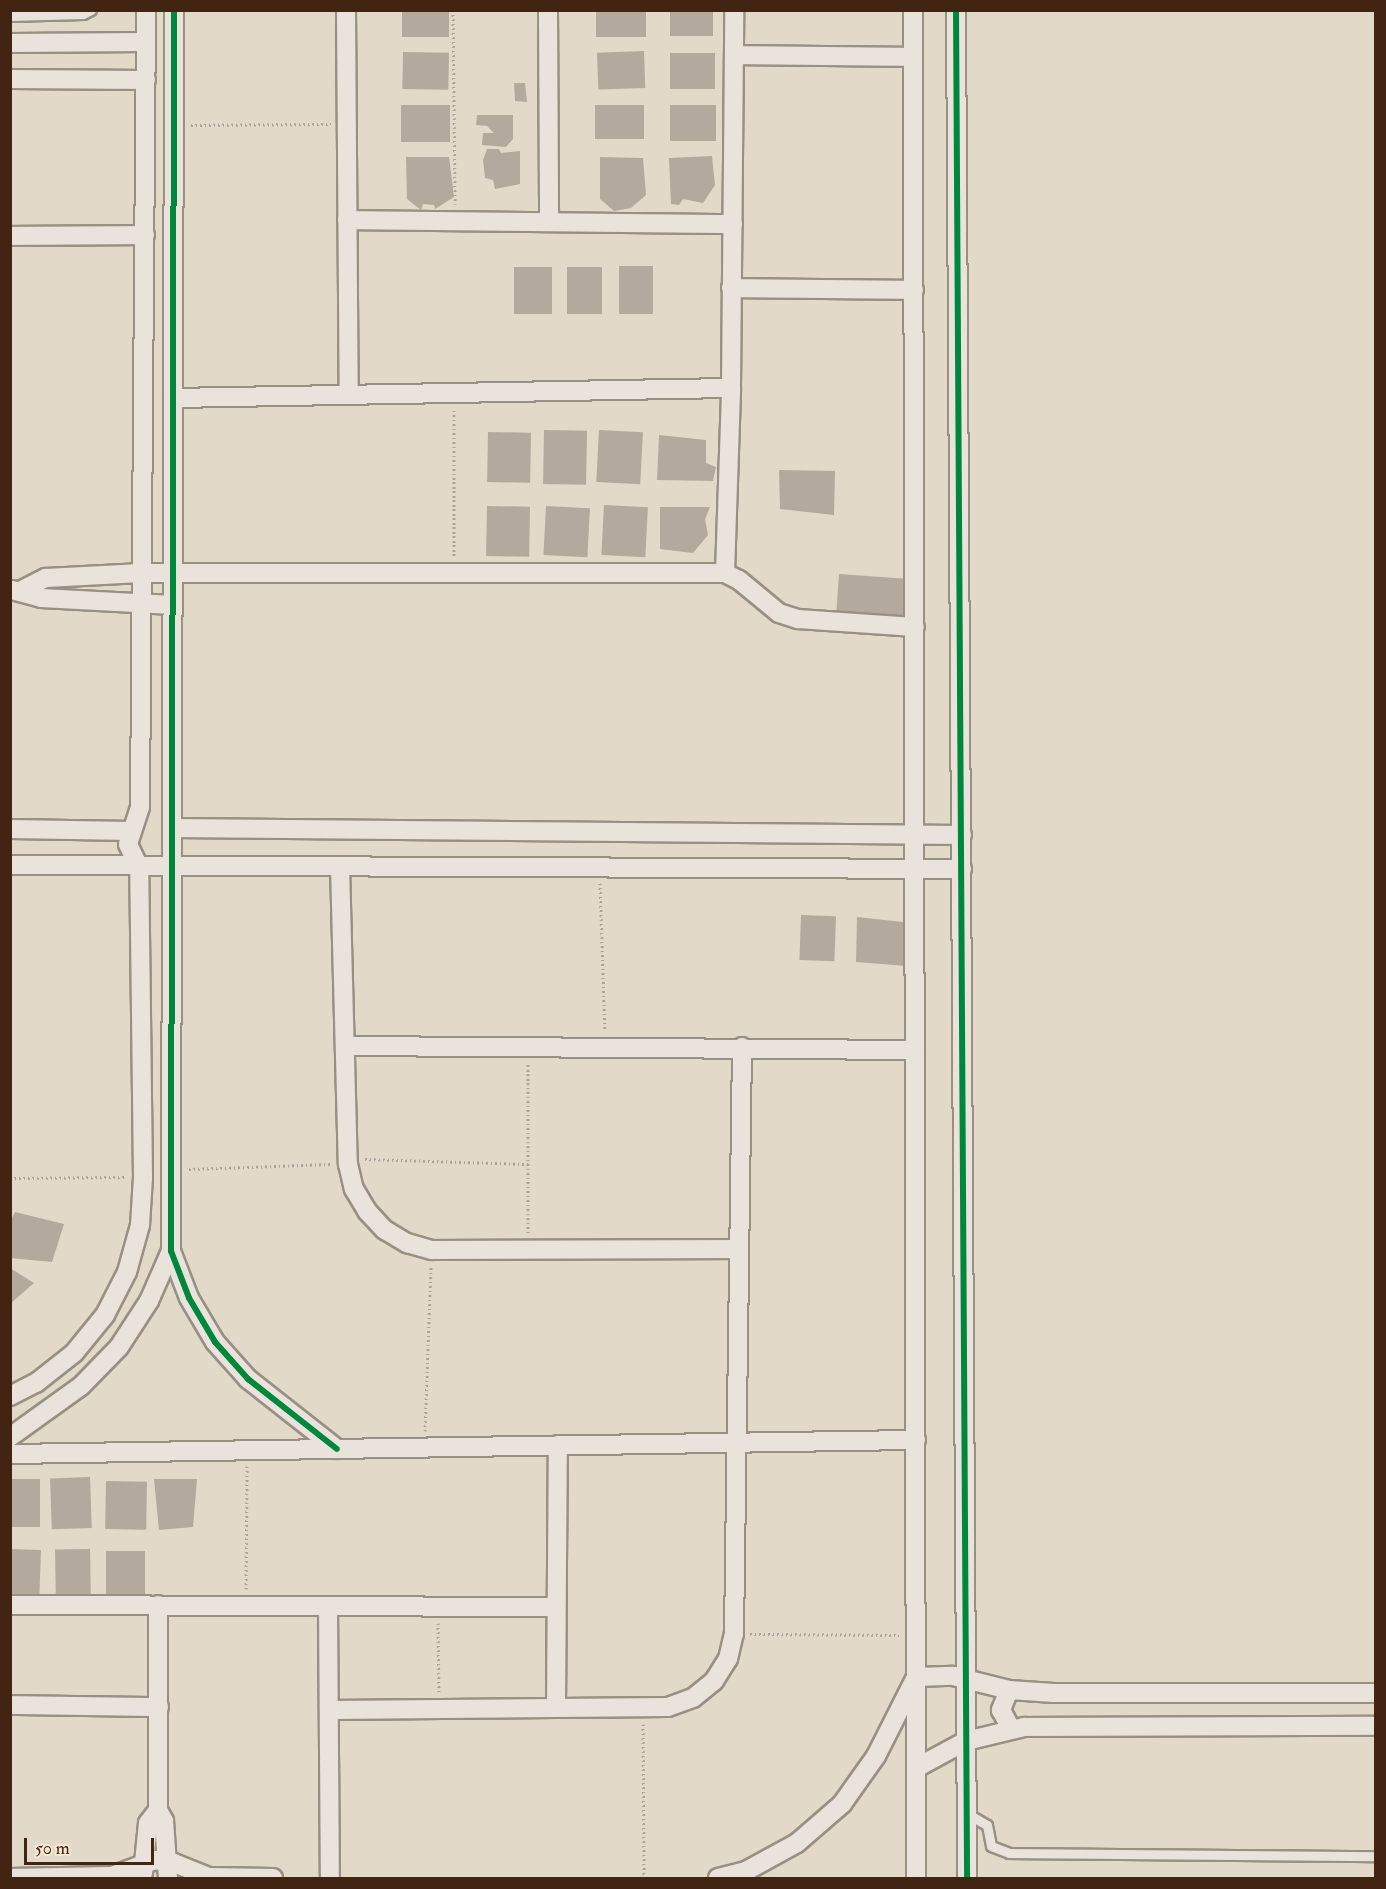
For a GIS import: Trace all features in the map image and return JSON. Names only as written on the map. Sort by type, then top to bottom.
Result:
[{"type":"street","points":[[10,1396],[36,1383],[74,1353],[105,1315],[127,1272],[135,1244],[143,1177],[139,867],[128,848],[140,807],[146,10]]},
{"type":"street","points":[[174,10],[171,1251],[189,1298],[214,1341],[248,1379],[337,1449]]},
{"type":"street","points":[[346,10],[349,395]]},
{"type":"street","points":[[548,10],[549,222]]},
{"type":"street","points":[[725,573],[731,388],[736,55],[734,10]]},
{"type":"street","points":[[914,10],[916,1878]]},
{"type":"street","points":[[956,10],[967,1878]]},
{"type":"street","points":[[10,43],[145,42]]},
{"type":"street","points":[[736,55],[914,57]]},
{"type":"street","points":[[10,79],[146,80]]},
{"type":"street","points":[[347,220],[456,218],[549,222],[733,224]]},
{"type":"street","points":[[10,236],[145,235]]},
{"type":"street","points":[[731,288],[914,290]]},
{"type":"street","points":[[173,398],[731,388]]},
{"type":"street","points":[[15,591],[46,578],[141,573],[725,573],[740,580],[779,613],[798,619],[915,627]]},
{"type":"street","points":[[15,591],[41,598],[173,605]]},
{"type":"street","points":[[172,828],[962,835]]},
{"type":"street","points":[[10,829],[132,831]]},
{"type":"street","points":[[10,865],[915,867],[962,869]]},
{"type":"street","points":[[340,866],[348,1161],[354,1189],[367,1211],[385,1230],[407,1243],[432,1250],[740,1249]]},
{"type":"street","points":[[345,1046],[605,1046],[915,1050]]},
{"type":"street","points":[[330,1710],[668,1707],[693,1698],[714,1681],[728,1659],[734,1634],[742,1047]]},
{"type":"street","points":[[10,1437],[81,1386],[119,1347],[149,1301],[171,1251]]},
{"type":"street","points":[[10,1454],[916,1440]]},
{"type":"street","points":[[556,1708],[558,1445]]},
{"type":"street","points":[[10,1605],[556,1607]]},
{"type":"street","points":[[158,1605],[158,1810],[164,1821],[167,1870]]},
{"type":"street","points":[[328,1606],[330,1878]]},
{"type":"street","points":[[916,1677],[965,1678],[1009,1690],[1376,1693]]},
{"type":"street","points":[[718,1878],[746,1871],[797,1843],[842,1804],[876,1756],[916,1677]]},
{"type":"street","points":[[1009,1690],[1001,1710],[1011,1729]]},
{"type":"street","points":[[10,1705],[159,1707]]},
{"type":"street","points":[[916,1768],[966,1741],[1011,1729],[1054,1726],[1376,1726]]},
{"type":"street","points":[[143,1871],[148,1823],[158,1810]]},
{"type":"street","points":[[10,1878],[100,1878],[143,1871],[167,1870],[208,1877],[273,1878]]},
{"type":"lane","points":[[10,16],[83,14],[91,10]]},
{"type":"lane","points":[[966,1818],[973,1817],[987,1825],[991,1846],[1009,1853],[1376,1856]]},
{"type":"path","points":[[453,10],[456,218]]},
{"type":"path","points":[[174,126],[347,124]]},
{"type":"path","points":[[454,393],[454,574]]},
{"type":"path","points":[[599,867],[605,1046]]},
{"type":"path","points":[[528,1046],[528,1250]]},
{"type":"path","points":[[172,1170],[348,1161],[528,1164]]},
{"type":"path","points":[[10,1178],[143,1177]]},
{"type":"path","points":[[425,1448],[432,1250]]},
{"type":"path","points":[[245,1605],[248,1450]]},
{"type":"path","points":[[437,1606],[440,1709]]},
{"type":"path","points":[[734,1634],[916,1635]]},
{"type":"path","points":[[643,1709],[644,1878]]},
{"type":"building","points":[[402,10],[449,10],[449,37],[402,37]]},
{"type":"building","points":[[596,10],[646,10],[646,37],[596,37]]},
{"type":"building","points":[[670,10],[713,10],[713,36],[670,36]]},
{"type":"building","points":[[644,51],[645,88],[598,90],[597,53]]},
{"type":"building","points":[[403,52],[449,53],[448,90],[402,89]]},
{"type":"building","points":[[670,53],[715,53],[715,89],[670,89]]},
{"type":"building","points":[[514,83],[525,83],[527,102],[515,101]]},
{"type":"building","points":[[401,105],[450,105],[450,142],[401,142]]},
{"type":"building","points":[[595,105],[644,105],[644,139],[595,139]]},
{"type":"building","points":[[670,105],[716,105],[716,141],[670,141]]},
{"type":"building","points":[[477,115],[513,115],[513,139],[506,147],[482,145],[483,133],[494,133],[487,126],[476,125]]},
{"type":"building","points":[[487,149],[499,149],[501,153],[520,151],[520,184],[495,189],[493,180],[485,178],[483,160]]},
{"type":"building","points":[[712,156],[715,185],[703,203],[683,199],[679,205],[671,204],[669,158]]},
{"type":"building","points":[[406,157],[449,157],[454,197],[435,209],[434,205],[423,204],[421,210],[407,199]]},
{"type":"building","points":[[600,157],[643,158],[646,195],[631,208],[614,211],[600,199]]},
{"type":"building","points":[[619,266],[653,266],[653,314],[619,314]]},
{"type":"building","points":[[514,267],[552,267],[552,314],[514,314]]},
{"type":"building","points":[[567,267],[602,267],[602,314],[567,314]]},
{"type":"building","points":[[544,430],[587,431],[586,485],[543,484]]},
{"type":"building","points":[[599,430],[643,432],[640,484],[596,482]]},
{"type":"building","points":[[488,432],[531,433],[530,483],[487,482]]},
{"type":"building","points":[[659,435],[706,440],[706,463],[716,467],[713,481],[657,480]]},
{"type":"building","points":[[779,470],[835,471],[834,515],[780,509]]},
{"type":"building","points":[[604,505],[648,507],[645,557],[601,555]]},
{"type":"building","points":[[487,506],[530,507],[529,557],[486,556]]},
{"type":"building","points":[[546,506],[590,508],[587,557],[543,555]]},
{"type":"building","points":[[660,507],[710,507],[705,519],[708,535],[693,553],[660,549]]},
{"type":"building","points":[[839,574],[906,579],[903,619],[836,614]]},
{"type":"building","points":[[801,915],[836,916],[834,961],[799,960]]},
{"type":"building","points":[[857,917],[903,922],[907,966],[856,962]]},
{"type":"building","points":[[15,1212],[64,1224],[52,1262],[10,1258],[10,1222]]},
{"type":"building","points":[[10,1268],[34,1283],[10,1304]]},
{"type":"building","points":[[90,1477],[92,1528],[52,1529],[50,1478]]},
{"type":"building","points":[[10,1479],[40,1479],[40,1527],[10,1527]]},
{"type":"building","points":[[154,1479],[197,1479],[193,1527],[159,1530]]},
{"type":"building","points":[[106,1481],[147,1482],[146,1530],[105,1529]]},
{"type":"building","points":[[10,1549],[41,1550],[39,1604],[10,1603]]},
{"type":"building","points":[[90,1549],[91,1602],[56,1603],[55,1550]]},
{"type":"building","points":[[106,1551],[145,1551],[145,1603],[106,1603]]},
{"type":"cycle path","points":[[174,10],[171,1251],[189,1298],[215,1342],[248,1379],[337,1449]]},
{"type":"cycle path","points":[[956,10],[967,1878]]}]
